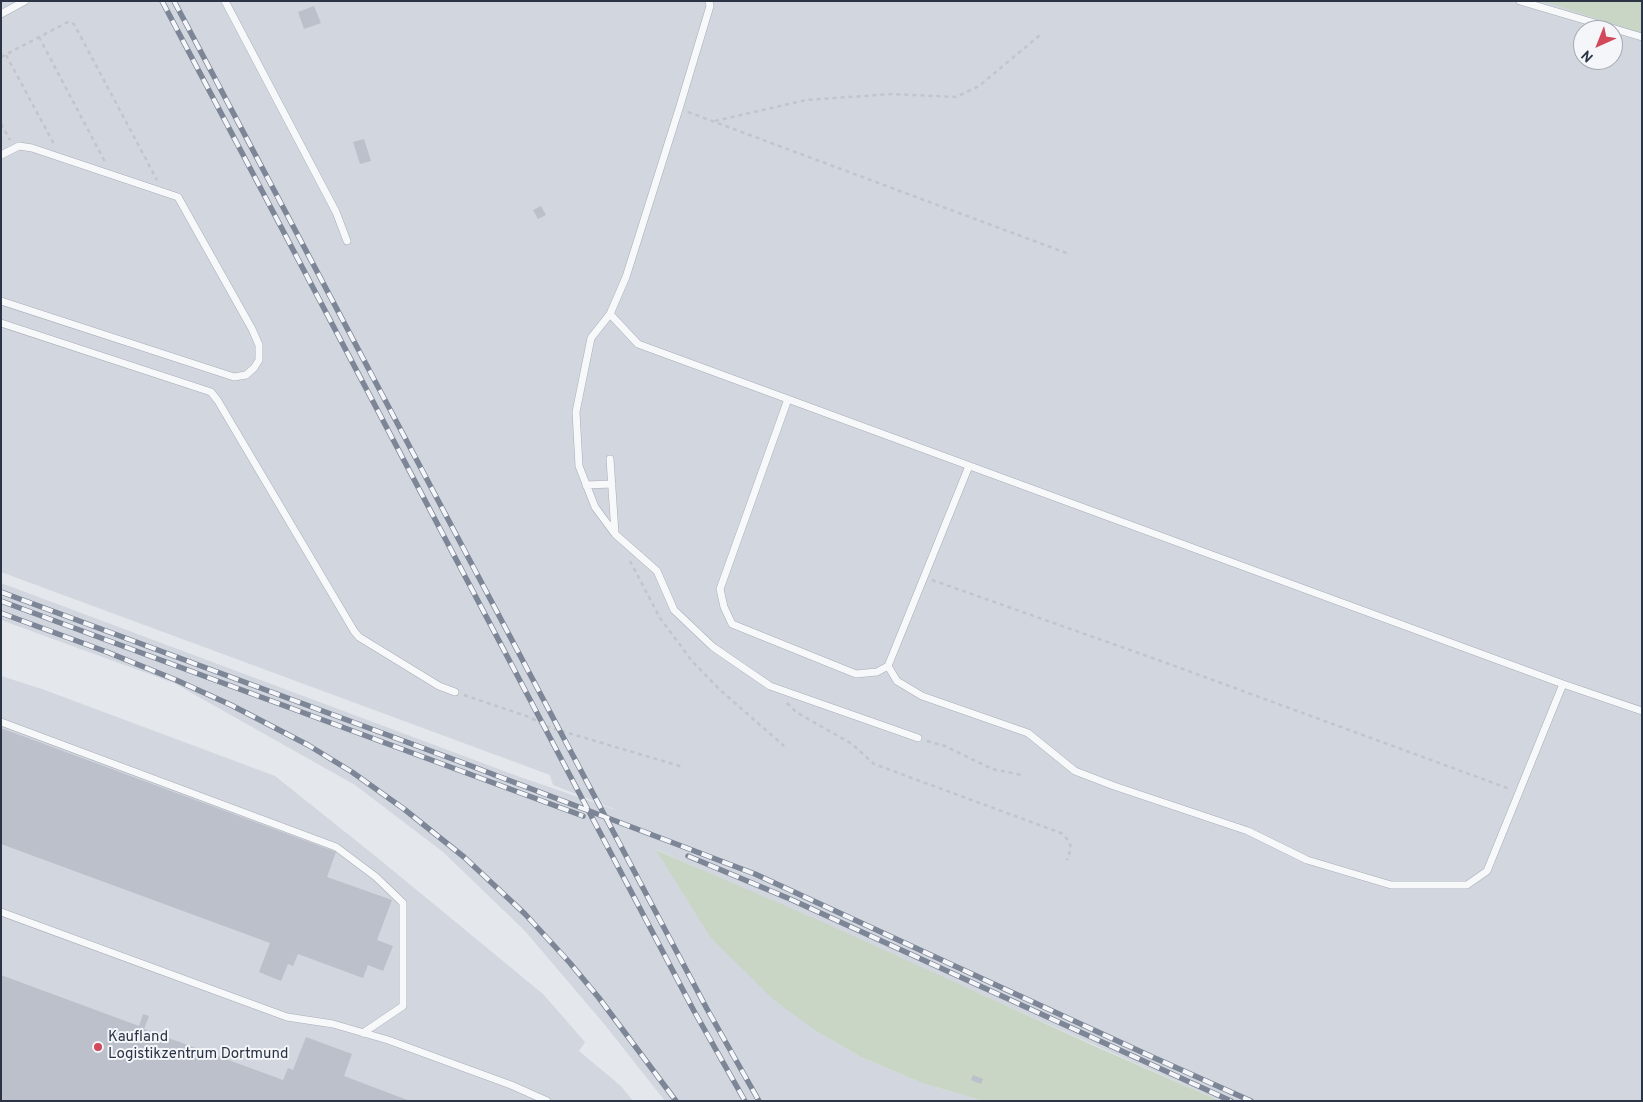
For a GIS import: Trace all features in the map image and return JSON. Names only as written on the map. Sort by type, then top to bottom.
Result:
[{"type":"lane","points":[[1,14],[25,1]]},
{"type":"lane","points":[[225,1],[336,212],[347,241]]},
{"type":"lane","points":[[709,1],[710,6],[626,277],[610,314],[591,338],[576,412],[579,466],[595,507],[615,534],[658,571],[674,610],[713,647],[770,686],[918,738]]},
{"type":"lane","points":[[1520,1],[1642,37]]},
{"type":"lane","points":[[1,155],[19,146],[26,146],[178,197],[252,329],[259,345],[259,360],[254,368],[246,374],[234,377],[1,301]]},
{"type":"lane","points":[[610,314],[638,344],[1642,711]]},
{"type":"lane","points":[[1,323],[211,392],[354,631],[359,637],[440,686],[455,692]]},
{"type":"lane","points":[[788,399],[720,589],[724,607],[732,624],[856,674],[877,672],[888,666],[969,466]]},
{"type":"lane","points":[[610,459],[615,534]]},
{"type":"lane","points":[[586,485],[612,484]]},
{"type":"lane","points":[[888,666],[897,680],[922,696],[1028,733],[1075,771],[1248,831],[1307,860],[1391,885],[1467,885],[1487,871],[1564,684]]},
{"type":"lane","points":[[1,722],[336,847],[376,877],[403,903],[403,1006],[363,1033]]},
{"type":"lane","points":[[1,912],[287,1017],[333,1024],[388,1040],[494,1079],[547,1101]]},
{"type":"path","points":[[1,58],[68,22],[74,24],[163,192]]},
{"type":"path","points":[[713,121],[806,100],[892,94],[956,97],[979,86],[1040,35]]},
{"type":"path","points":[[39,37],[113,175]]},
{"type":"path","points":[[6,55],[61,158]]},
{"type":"path","points":[[679,109],[1069,254]]},
{"type":"path","points":[[1,124],[14,148]]},
{"type":"path","points":[[629,559],[660,618],[692,661],[719,689],[784,746]]},
{"type":"path","points":[[924,577],[1170,664],[1518,792]]},
{"type":"path","points":[[770,686],[796,712],[852,744],[874,764],[1061,833],[1069,841],[1071,848],[1067,860]]},
{"type":"path","points":[[455,692],[530,717],[548,727],[683,767]]},
{"type":"path","points":[[918,738],[945,746],[992,769],[1022,775]]},
{"type":"shaded area","points":[[1,1],[1642,1],[1642,1101],[1220,1101],[657,850],[710,937],[816,1031],[861,1057],[922,1083],[983,1101],[665,1101],[605,1025],[525,931],[443,852],[355,785],[174,683],[1,620],[1,583],[520,777],[622,812],[553,785],[550,775],[1,572]]},
{"type":"shaded area","points":[[1,676],[42,689],[275,776],[543,994],[585,1042],[579,1051],[621,1086],[633,1101],[1,1101]]},
{"type":"green space","points":[[1542,1],[1642,1],[1642,33],[1623,27],[1623,20],[1601,20]]},
{"type":"green space","points":[[656,850],[825,923],[1220,1101],[983,1101],[922,1083],[861,1057],[816,1031],[774,1000],[710,937]]},
{"type":"building","points":[[314,6],[321,23],[304,29],[298,12]]},
{"type":"building","points":[[364,139],[371,161],[360,164],[353,142]]},
{"type":"building","points":[[541,206],[546,215],[538,219],[533,210]]},
{"type":"building","points":[[1,728],[336,852],[327,877],[392,900],[377,940],[393,946],[383,971],[368,965],[363,978],[298,954],[293,966],[288,964],[281,981],[259,972],[270,943],[1,844]]},
{"type":"building","name":"Kaufland Logistikzentrum Dortmund","points":[[1,975],[139,1026],[143,1014],[149,1016],[144,1029],[283,1080],[288,1068],[293,1070],[306,1037],[352,1054],[344,1076],[410,1101],[1,1101]]},
{"type":"building","points":[[973,1075],[983,1079],[981,1084],[971,1080]]},
{"type":"railway","points":[[162,1],[694,1011],[745,1101]]},
{"type":"railway","points":[[174,1],[707,1009],[759,1101]]},
{"type":"railway","points":[[1,592],[466,764],[755,874],[1251,1101]]},
{"type":"railway","points":[[1,601],[583,816]]},
{"type":"railway","points":[[1,613],[107,652],[231,705],[308,745],[352,772],[404,809],[464,857],[525,914],[599,998],[676,1101]]},
{"type":"railway","points":[[688,856],[790,899],[1231,1101]]},
{"type":"place","name":"Kaufland Logistikzentrum Dortmund","points":[[98,1047]]}]
